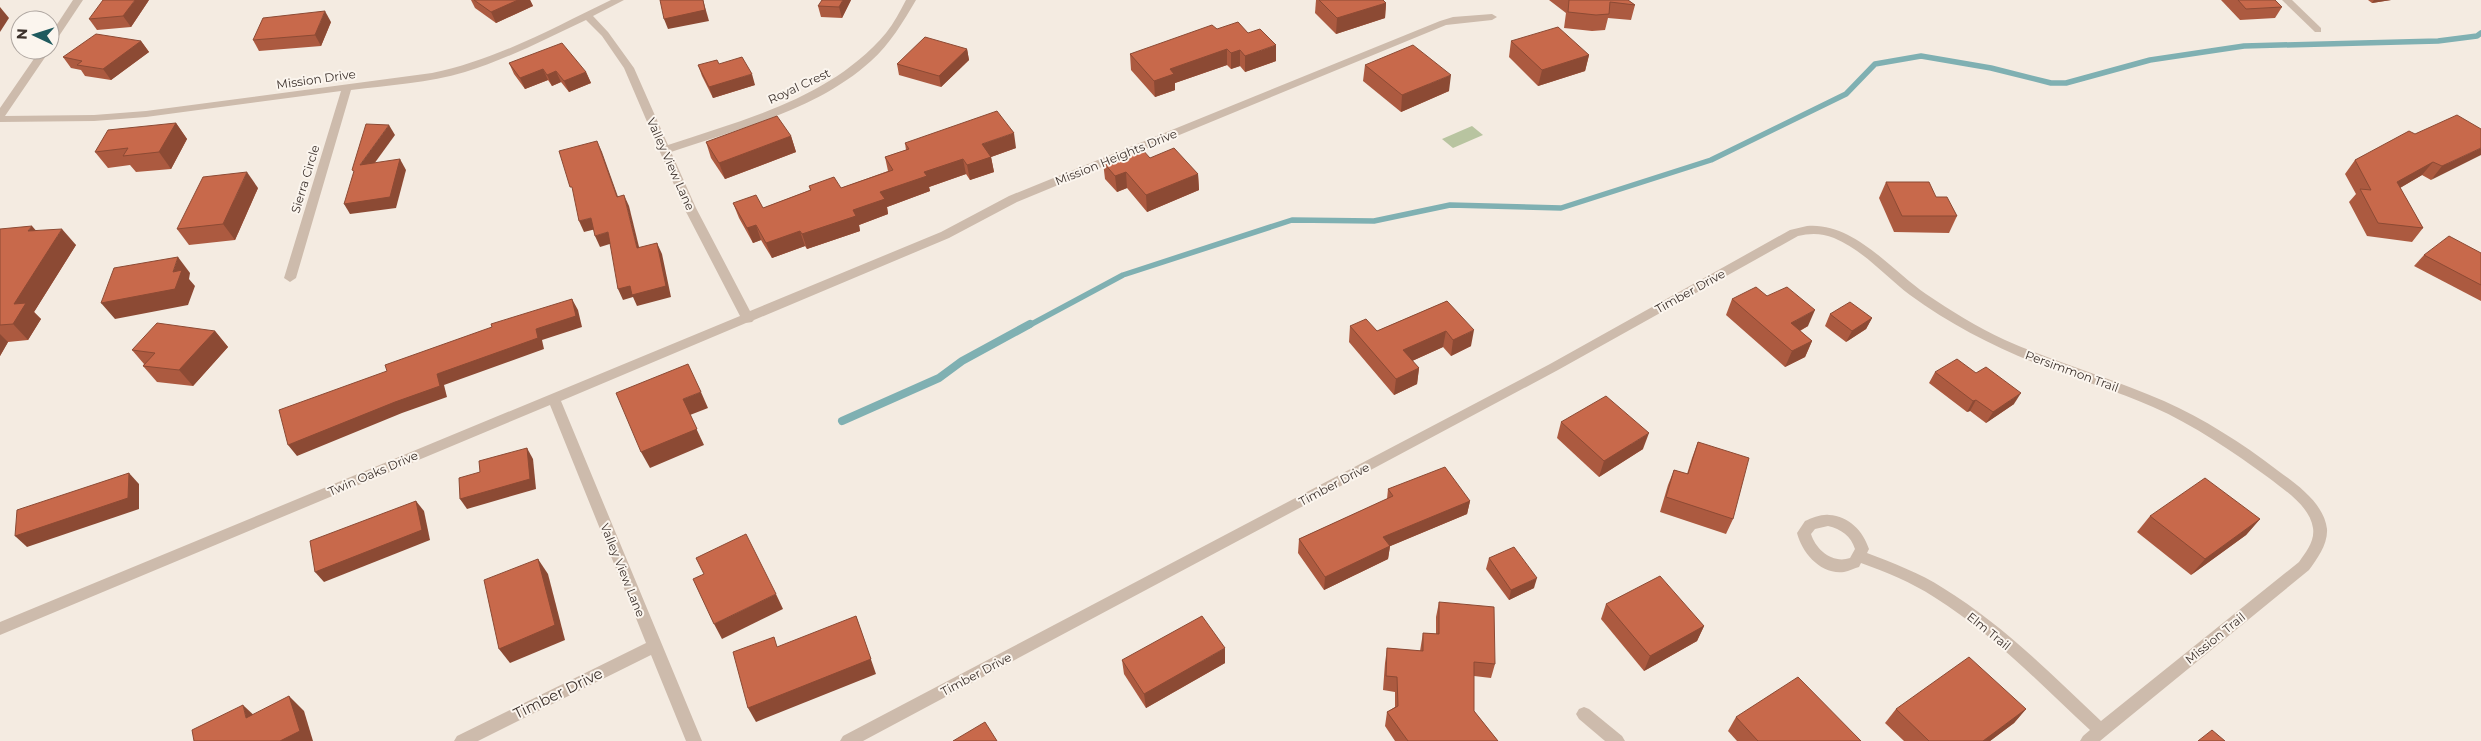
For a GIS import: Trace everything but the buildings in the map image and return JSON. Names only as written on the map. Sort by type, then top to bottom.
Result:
[{"type":"street","points":[[60,28],[78,0]]},
{"type":"street","name":"Mission Drive","points":[[0,117],[129,116],[461,70],[512,52],[619,0]]},
{"type":"street","name":"Royal Crest","points":[[665,150],[794,104],[833,84],[869,60],[883,45],[895,30],[911,0]]},
{"type":"street","points":[[2287,0],[2318,30]]},
{"type":"street","name":"Valley View Lane","points":[[587,16],[605,34],[629,68],[690,208],[748,319]]},
{"type":"street","name":"Mission Heights Drive","points":[[748,319],[945,235],[1014,199],[1443,23],[1453,20],[1492,18]]},
{"type":"street","name":"Mission Drive","points":[[0,117],[38,60]]},
{"type":"street","name":"Sierra Circle","points":[[290,278],[347,87]]},
{"type":"street","name":"Persimmon Trail","points":[[1818,229],[1832,232],[1847,240],[1905,286],[1956,320],[1988,338],[2061,368],[2142,397],[2204,428],[2289,486],[2305,502],[2319,522]]},
{"type":"street","name":"Timber Drive","points":[[848,741],[1554,367],[1794,233],[1818,229]]},
{"type":"street","name":"Twin Oaks Drive","points":[[0,630],[553,398],[748,319]]},
{"type":"street","name":"Valley View Lane","points":[[553,398],[694,741]]},
{"type":"street","name":"Mission Trail","points":[[2088,741],[2304,566],[2314,552],[2319,539],[2319,522]]},
{"type":"street","name":"Elm Trail","points":[[1860,556],[1901,572],[1949,598],[2018,654],[2101,731]]},
{"type":"street","name":"Timber Drive","points":[[462,741],[654,646]]},
{"type":"street","points":[[1584,714],[1617,741]]},
{"type":"green space","points":[[1472,126],[1483,135],[1453,148],[1442,139]]},
{"type":"waterway","points":[[1028,326],[1123,275],[1292,220],[1374,221],[1450,205],[1561,208],[1711,160],[1846,94],[1875,64],[1921,56],[1991,68],[2051,83],[2066,83],[2150,60],[2244,46],[2438,41],[2477,36],[2481,33]]},
{"type":"waterway","points":[[842,421],[939,378],[962,361],[1030,324]]}]
